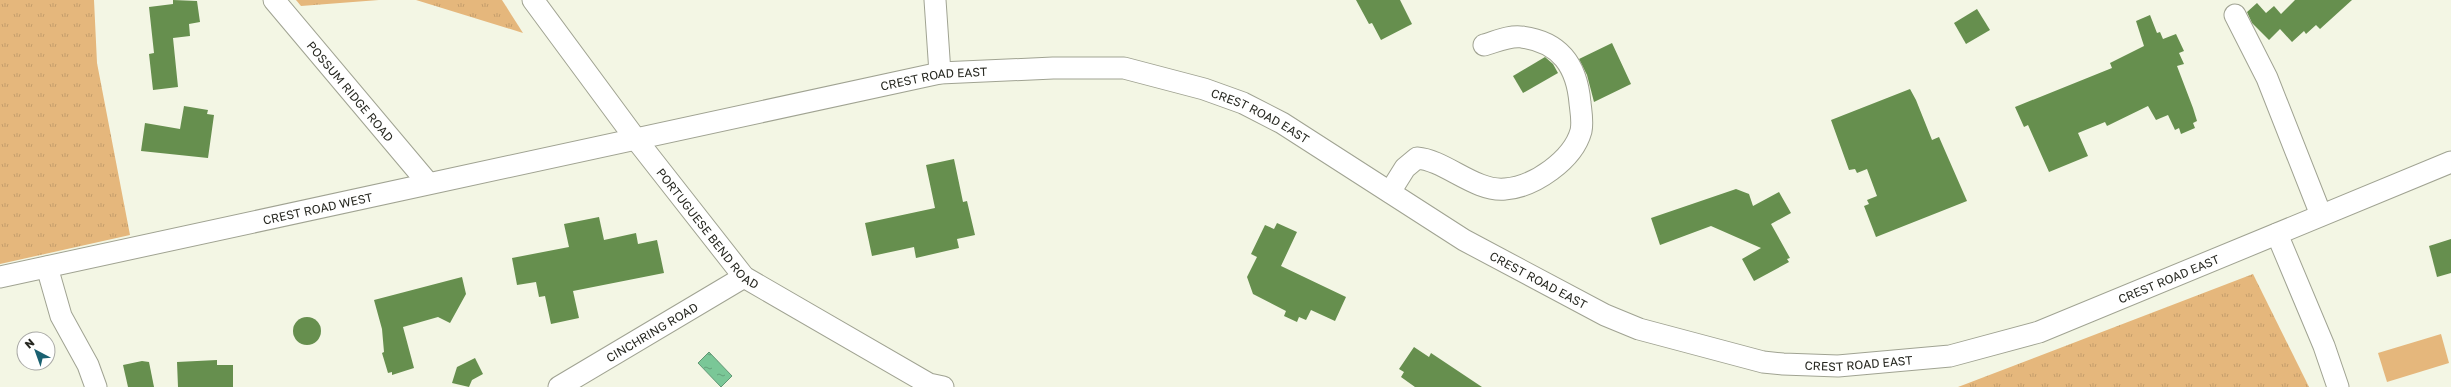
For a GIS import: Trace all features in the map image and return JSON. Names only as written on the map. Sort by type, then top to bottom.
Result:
[{"type":"street","name":"POSSUM RIDGE ROAD","points":[[274,0],[428,183]]},
{"type":"street","name":"PORTUGUESE BEND ROAD","points":[[533,0],[635,138],[744,277],[929,384],[943,387]]},
{"type":"street","points":[[936,0],[940,73]]},
{"type":"street","points":[[2236,15],[2267,78],[2321,216]]},
{"type":"street","points":[[1390,192],[1405,168],[1416,158],[1492,188],[1513,188],[1535,179],[1547,171],[1560,161],[1576,142],[1581,130],[1578,84],[1570,65],[1564,56],[1555,49],[1523,37],[1484,46]]},
{"type":"street","name":"CREST ROAD EAST","points":[[635,138],[940,73],[1053,68],[1124,68],[1204,89],[1243,103],[1282,123],[1464,240],[1605,316],[1639,329],[1763,362],[1838,366],[1950,356],[2039,332],[2451,162]]},
{"type":"street","name":"CREST ROAD WEST","points":[[0,277],[635,138]]},
{"type":"street","points":[[2277,234],[2324,346],[2338,387]]},
{"type":"street","points":[[47,267],[61,316],[88,365],[96,387]]},
{"type":"street","name":"CINCHRING ROAD","points":[[559,387],[744,277]]},
{"type":"green space","points":[[0,0],[94,0],[97,63],[130,235],[0,264]]},
{"type":"green space","points":[[296,0],[379,0],[301,6]]},
{"type":"green space","points":[[416,0],[502,0],[523,33]]},
{"type":"green space","points":[[2253,274],[2309,387],[1958,387]]},
{"type":"green space","points":[[2441,334],[2449,363],[2387,382],[2378,353]]},
{"type":"water","points":[[709,352],[732,376],[721,387],[698,363]]},
{"type":"building","points":[[173,0],[197,1],[200,22],[189,24],[190,36],[173,38],[178,87],[153,90],[149,54],[154,53],[149,7],[173,4]]},
{"type":"building","points":[[1356,0],[1400,0],[1412,24],[1381,40],[1372,23],[1369,24]]},
{"type":"building","points":[[2295,0],[2352,0],[2320,29],[2316,25],[2306,34],[2304,31],[2292,42],[2280,29],[2269,40],[2252,23],[2247,12],[2257,3],[2266,13],[2274,6],[2281,14]]},
{"type":"building","points":[[1977,9],[1990,30],[1966,44],[1954,23]]},
{"type":"building","points":[[2150,15],[2157,33],[2160,32],[2163,39],[2176,34],[2184,51],[2179,53],[2184,64],[2177,66],[2197,121],[2193,123],[2195,128],[2181,134],[2179,128],[2175,130],[2168,115],[2156,120],[2148,106],[2107,126],[2105,122],[2078,133],[2088,156],[2049,172],[2028,125],[2024,127],[2015,107],[2112,68],[2110,63],[2144,46],[2136,21]]},
{"type":"building","points":[[1612,43],[1631,84],[1594,102],[1587,75],[1579,59]]},
{"type":"building","points":[[1545,57],[1553,64],[1558,73],[1523,93],[1513,76]]},
{"type":"building","points":[[1910,89],[1932,140],[1939,137],[1967,201],[1876,237],[1864,206],[1869,204],[1867,200],[1877,196],[1867,169],[1857,173],[1855,169],[1849,170],[1831,120]]},
{"type":"building","points":[[184,106],[208,110],[207,114],[214,115],[208,158],[141,151],[145,123],[180,129]]},
{"type":"building","points":[[954,159],[963,202],[967,201],[975,235],[957,239],[959,248],[916,258],[914,247],[872,256],[865,223],[935,208],[926,165]]},
{"type":"building","points":[[1736,189],[1749,194],[1753,206],[1779,192],[1791,213],[1771,224],[1790,258],[1787,259],[1789,262],[1754,281],[1742,259],[1761,248],[1711,226],[1660,245],[1651,218]]},
{"type":"building","points":[[599,217],[604,240],[636,233],[638,244],[657,240],[664,273],[573,291],[579,318],[551,324],[545,296],[539,297],[536,282],[517,285],[512,258],[569,247],[564,224]]},
{"type":"building","points":[[1277,223],[1297,232],[1281,266],[1346,297],[1335,321],[1311,310],[1306,320],[1299,317],[1297,322],[1284,316],[1286,311],[1253,294],[1247,277],[1257,257],[1251,254],[1265,225],[1274,229]]},
{"type":"building","points":[[2451,239],[2451,273],[2437,277],[2429,246]]},
{"type":"building","points":[[462,277],[466,294],[450,323],[438,317],[403,327],[414,368],[392,375],[392,372],[388,373],[382,353],[384,352],[382,329],[374,300]]},
{"type":"building","points":[[307,317],[317,321],[321,331],[317,341],[307,345],[297,341],[293,331],[297,321]]},
{"type":"building","points":[[1414,347],[1429,357],[1431,353],[1482,387],[1415,387],[1401,377],[1404,372],[1399,369]]},
{"type":"building","points":[[475,358],[483,374],[472,380],[469,387],[452,383],[457,367]]},
{"type":"building","points":[[217,360],[217,365],[233,365],[233,387],[178,387],[177,362]]},
{"type":"building","points":[[142,361],[149,362],[154,387],[128,387],[123,365]]}]
